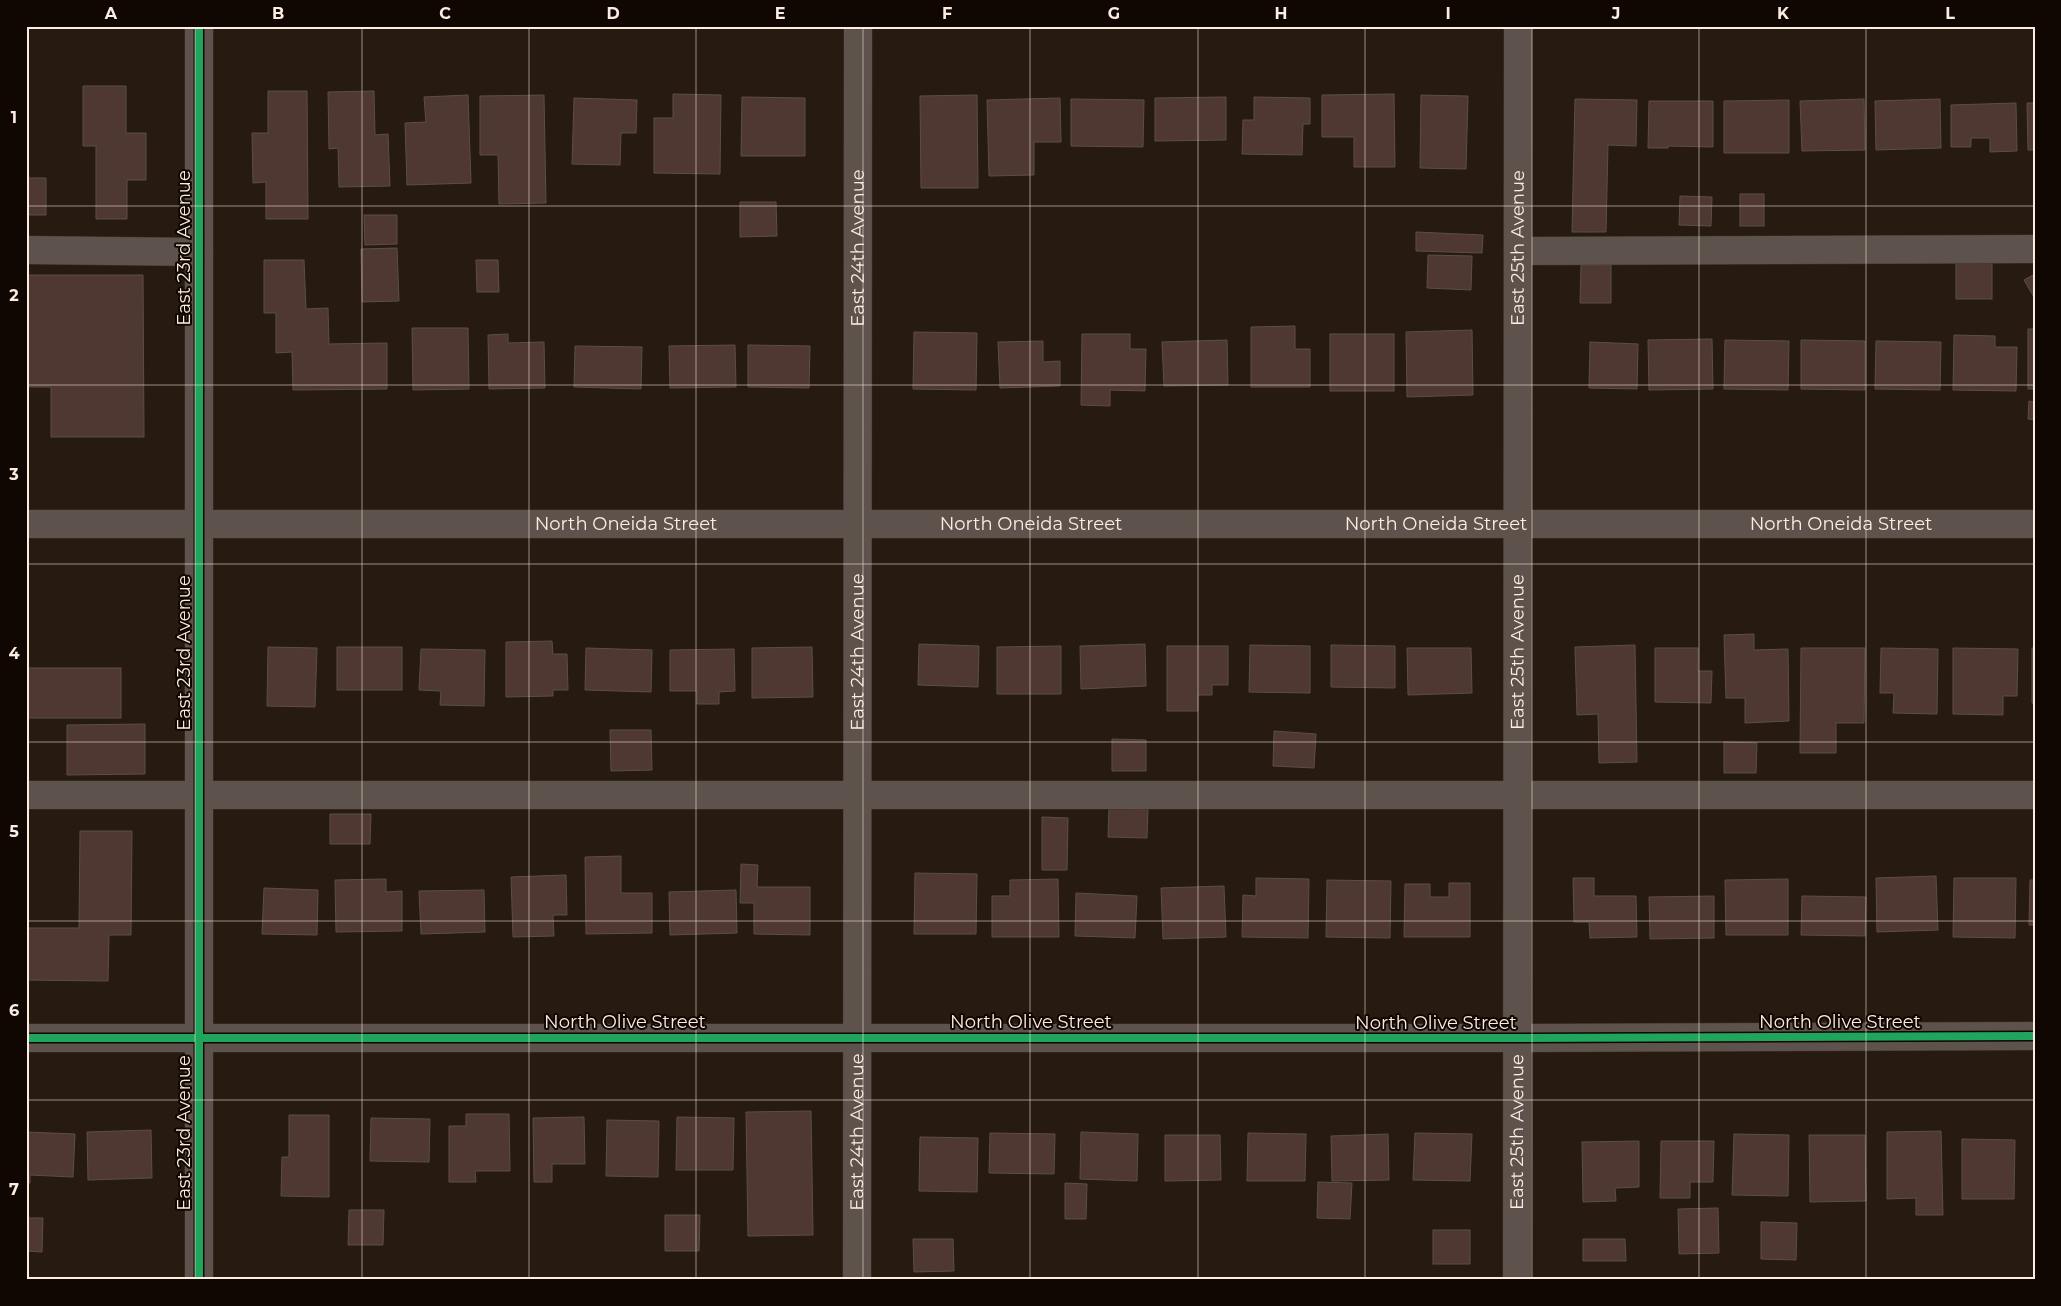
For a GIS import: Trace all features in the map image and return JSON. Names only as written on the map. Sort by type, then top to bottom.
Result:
[{"type":"street","name":"East 23rd Avenue","points":[[199,26],[199,1280]]},
{"type":"street","name":"East 24th Avenue","points":[[857,1280],[858,26]]},
{"type":"street","name":"East 25th Avenue","points":[[1517,1280],[1518,26]]},
{"type":"street","points":[[1518,251],[2035,249]]},
{"type":"street","points":[[26,250],[199,252]]},
{"type":"street","name":"North Oneida Street","points":[[26,524],[2035,524]]},
{"type":"street","points":[[26,795],[2035,794]]},
{"type":"street","name":"North Olive Street","points":[[26,1038],[2035,1036]]},
{"type":"building","points":[[83,86],[126,86],[126,133],[146,133],[146,180],[127,180],[127,219],[96,219],[96,146],[83,146]]},
{"type":"building","points":[[268,91],[307,91],[308,219],[266,219],[266,182],[253,183],[252,133],[268,133]]},
{"type":"building","points":[[374,91],[375,135],[388,134],[390,186],[339,187],[338,148],[329,149],[328,92]]},
{"type":"building","points":[[673,94],[721,95],[720,174],[654,173],[654,118],[673,118]]},
{"type":"building","points":[[1394,94],[1395,167],[1354,167],[1354,137],[1322,137],[1322,95]]},
{"type":"building","points":[[468,95],[471,183],[407,185],[405,123],[426,122],[424,97]]},
{"type":"building","points":[[544,95],[546,203],[499,204],[498,155],[480,155],[480,96]]},
{"type":"building","points":[[977,95],[978,188],[921,188],[920,96]]},
{"type":"building","points":[[1421,95],[1468,96],[1466,169],[1420,168]]},
{"type":"building","points":[[742,97],[805,98],[805,156],[741,156]]},
{"type":"building","points":[[1226,97],[1226,140],[1155,141],[1155,98]]},
{"type":"building","points":[[1254,97],[1310,98],[1310,124],[1303,124],[1302,155],[1242,154],[1243,120],[1254,120]]},
{"type":"building","points":[[574,98],[637,100],[636,133],[621,133],[620,165],[572,164]]},
{"type":"building","points":[[1060,98],[1061,142],[1034,142],[1034,175],[989,176],[987,100]]},
{"type":"building","points":[[1071,99],[1144,100],[1143,147],[1071,146]]},
{"type":"building","points":[[1575,99],[1637,100],[1636,146],[1608,145],[1606,232],[1572,232]]},
{"type":"building","points":[[1864,99],[1865,150],[1802,151],[1800,101]]},
{"type":"building","points":[[1940,99],[1941,148],[1876,150],[1875,101]]},
{"type":"building","points":[[1789,100],[1789,153],[1724,153],[1724,101]]},
{"type":"building","points":[[1649,101],[1713,101],[1713,147],[1668,146],[1668,148],[1648,148]]},
{"type":"building","points":[[2016,103],[2017,151],[1990,152],[1990,138],[1971,138],[1971,147],[1951,147],[1951,105]]},
{"type":"building","points":[[2027,103],[2035,103],[2035,150],[2028,150]]},
{"type":"building","points":[[26,142],[28,142],[28,178],[46,178],[46,215],[26,215]]},
{"type":"building","points":[[1740,194],[1764,194],[1764,226],[1740,226]]},
{"type":"building","points":[[1680,196],[1712,197],[1711,226],[1679,225]]},
{"type":"building","points":[[740,202],[776,202],[777,236],[740,237]]},
{"type":"building","points":[[364,215],[397,215],[397,244],[365,245]]},
{"type":"building","points":[[1416,232],[1483,235],[1482,253],[1416,251]]},
{"type":"building","points":[[397,248],[399,301],[362,302],[361,249]]},
{"type":"building","points":[[1428,255],[1472,256],[1471,290],[1427,288]]},
{"type":"building","points":[[264,260],[304,260],[306,309],[328,308],[329,344],[387,343],[387,389],[293,390],[292,352],[276,353],[276,313],[264,313]]},
{"type":"building","points":[[476,260],[498,260],[499,292],[477,292]]},
{"type":"building","points":[[1956,262],[1992,262],[1992,299],[1956,299]]},
{"type":"building","points":[[1581,265],[1611,265],[1611,303],[1580,303]]},
{"type":"building","points":[[2035,274],[2035,299],[2024,280]]},
{"type":"building","points":[[26,275],[143,275],[144,437],[51,437],[51,387],[26,387]]},
{"type":"building","points":[[1295,326],[1295,349],[1310,349],[1310,387],[1251,387],[1251,327]]},
{"type":"building","points":[[412,328],[468,328],[469,389],[413,390]]},
{"type":"building","points":[[2028,329],[2035,329],[2035,389],[2028,389]]},
{"type":"building","points":[[1472,330],[1473,395],[1407,397],[1406,332]]},
{"type":"building","points":[[914,332],[977,333],[976,390],[913,389]]},
{"type":"building","points":[[508,334],[508,343],[544,342],[545,388],[489,389],[488,335]]},
{"type":"building","points":[[1082,334],[1130,334],[1130,349],[1146,349],[1145,391],[1110,390],[1110,406],[1081,405]]},
{"type":"building","points":[[1330,334],[1394,334],[1394,391],[1330,391]]},
{"type":"building","points":[[1954,335],[1995,336],[1995,347],[2017,347],[2016,391],[1953,390]]},
{"type":"building","points":[[1712,339],[1713,389],[1649,390],[1648,340]]},
{"type":"building","points":[[1227,340],[1228,385],[1164,386],[1162,342]]},
{"type":"building","points":[[1725,340],[1789,341],[1788,390],[1724,389]]},
{"type":"building","points":[[1801,340],[1865,341],[1865,390],[1801,389]]},
{"type":"building","points":[[1043,341],[1043,362],[1060,361],[1060,386],[1000,388],[998,342]]},
{"type":"building","points":[[1876,341],[1941,342],[1940,390],[1875,389]]},
{"type":"building","points":[[1590,342],[1638,344],[1637,389],[1589,388]]},
{"type":"building","points":[[735,345],[736,387],[670,388],[669,346]]},
{"type":"building","points":[[748,345],[810,346],[809,388],[748,387]]},
{"type":"building","points":[[575,346],[642,347],[641,389],[574,387]]},
{"type":"building","points":[[2029,401],[2035,402],[2035,420],[2028,419]]},
{"type":"building","points":[[1754,634],[1754,650],[1788,649],[1789,721],[1745,723],[1745,698],[1726,698],[1724,635]]},
{"type":"building","points":[[552,641],[553,654],[567,654],[568,690],[553,690],[553,696],[506,697],[506,642]]},
{"type":"building","points":[[919,644],[979,646],[978,687],[918,685]]},
{"type":"building","points":[[1145,644],[1146,686],[1081,689],[1080,646]]},
{"type":"building","points":[[1250,645],[1310,646],[1310,693],[1249,692]]},
{"type":"building","points":[[1331,645],[1395,646],[1395,688],[1331,687]]},
{"type":"building","points":[[1635,645],[1637,762],[1599,763],[1598,714],[1577,715],[1575,647]]},
{"type":"building","points":[[1061,646],[1061,694],[997,694],[997,647]]},
{"type":"building","points":[[1167,646],[1228,646],[1228,685],[1212,685],[1212,695],[1198,695],[1198,711],[1167,711]]},
{"type":"building","points":[[268,647],[317,648],[315,707],[267,706]]},
{"type":"building","points":[[337,647],[402,647],[402,690],[337,690]]},
{"type":"building","points":[[812,647],[813,697],[752,698],[752,648]]},
{"type":"building","points":[[586,648],[652,650],[651,692],[585,690]]},
{"type":"building","points":[[1407,648],[1471,648],[1472,693],[1408,695]]},
{"type":"building","points":[[1655,648],[1698,648],[1698,671],[1712,671],[1711,703],[1655,702]]},
{"type":"building","points":[[1801,648],[1865,648],[1864,723],[1836,723],[1836,753],[1800,753]]},
{"type":"building","points":[[1881,648],[1938,649],[1937,714],[1893,713],[1894,693],[1880,693]]},
{"type":"building","points":[[1953,648],[2018,649],[2017,696],[2003,696],[2003,715],[1953,714]]},
{"type":"building","points":[[2032,648],[2035,648],[2035,704],[2032,703]]},
{"type":"building","points":[[421,649],[485,650],[484,706],[440,705],[441,691],[419,690]]},
{"type":"building","points":[[734,649],[735,691],[719,692],[719,704],[697,704],[697,691],[670,691],[670,650]]},
{"type":"building","points":[[26,668],[121,668],[121,718],[26,718]]},
{"type":"building","points":[[145,724],[145,774],[67,775],[67,725]]},
{"type":"building","points":[[610,730],[651,730],[652,770],[611,771]]},
{"type":"building","points":[[1274,731],[1316,734],[1314,768],[1273,766]]},
{"type":"building","points":[[1112,739],[1146,740],[1146,771],[1112,771]]},
{"type":"building","points":[[1724,742],[1757,743],[1756,773],[1724,773]]},
{"type":"building","points":[[1109,808],[1148,809],[1147,838],[1108,837]]},
{"type":"building","points":[[330,814],[371,814],[370,844],[330,844]]},
{"type":"building","points":[[1042,817],[1068,818],[1067,870],[1042,870]]},
{"type":"building","points":[[80,831],[132,831],[131,935],[109,935],[108,981],[26,980],[26,928],[79,928]]},
{"type":"building","points":[[621,856],[621,893],[652,893],[652,933],[586,934],[585,857]]},
{"type":"building","points":[[741,864],[758,865],[757,887],[810,887],[810,935],[754,934],[754,903],[740,903]]},
{"type":"building","points":[[915,873],[977,874],[976,934],[914,934]]},
{"type":"building","points":[[566,875],[567,915],[553,915],[554,936],[513,937],[511,877]]},
{"type":"building","points":[[1936,876],[1938,930],[1877,932],[1876,878]]},
{"type":"building","points":[[1256,878],[1309,879],[1308,938],[1242,937],[1243,895],[1256,896]]},
{"type":"building","points":[[1573,878],[1594,878],[1594,896],[1636,896],[1637,937],[1590,938],[1589,922],[1574,922]]},
{"type":"building","points":[[1954,878],[2016,878],[2015,938],[1953,937]]},
{"type":"building","points":[[386,879],[386,892],[402,891],[402,931],[336,932],[335,880]]},
{"type":"building","points":[[1058,879],[1059,937],[992,937],[992,896],[1010,896],[1010,880]]},
{"type":"building","points":[[1788,879],[1788,935],[1726,935],[1725,880]]},
{"type":"building","points":[[1327,880],[1391,881],[1390,938],[1326,937]]},
{"type":"building","points":[[2030,880],[2035,880],[2035,925],[2029,925]]},
{"type":"building","points":[[1449,883],[1470,883],[1470,937],[1404,937],[1405,884],[1430,884],[1430,897],[1449,897]]},
{"type":"building","points":[[1224,886],[1226,937],[1163,939],[1161,888]]},
{"type":"building","points":[[264,888],[318,890],[317,935],[262,934]]},
{"type":"building","points":[[484,890],[485,932],[421,934],[419,891]]},
{"type":"building","points":[[736,890],[737,933],[670,935],[669,892]]},
{"type":"building","points":[[1076,893],[1137,896],[1135,938],[1075,936]]},
{"type":"building","points":[[1714,896],[1714,938],[1650,939],[1649,897]]},
{"type":"building","points":[[1802,896],[1866,897],[1865,936],[1801,935]]},
{"type":"building","points":[[811,1111],[813,1235],[748,1236],[746,1112]]},
{"type":"building","points":[[466,1114],[509,1114],[510,1171],[475,1171],[476,1182],[449,1182],[449,1126],[466,1126]]},
{"type":"building","points":[[289,1115],[329,1115],[329,1197],[281,1196],[282,1157],[289,1157]]},
{"type":"building","points":[[584,1117],[585,1164],[552,1164],[552,1182],[534,1182],[533,1118]]},
{"type":"building","points":[[677,1117],[734,1118],[733,1170],[676,1170]]},
{"type":"building","points":[[371,1118],[430,1119],[429,1162],[370,1161]]},
{"type":"building","points":[[607,1120],[659,1121],[658,1177],[606,1176]]},
{"type":"building","points":[[151,1130],[152,1178],[88,1180],[87,1132]]},
{"type":"building","points":[[1941,1131],[1943,1215],[1916,1215],[1916,1198],[1887,1199],[1887,1132]]},
{"type":"building","points":[[26,1132],[75,1134],[73,1177],[30,1175],[30,1183],[26,1183]]},
{"type":"building","points":[[1081,1132],[1138,1134],[1137,1181],[1080,1179]]},
{"type":"building","points":[[990,1133],[1055,1134],[1054,1174],[989,1173]]},
{"type":"building","points":[[1248,1133],[1306,1134],[1305,1181],[1247,1181]]},
{"type":"building","points":[[1415,1133],[1472,1134],[1470,1181],[1413,1180]]},
{"type":"building","points":[[1388,1134],[1389,1180],[1332,1181],[1331,1136]]},
{"type":"building","points":[[1734,1134],[1789,1135],[1788,1196],[1732,1195]]},
{"type":"building","points":[[1165,1135],[1220,1135],[1221,1180],[1165,1181]]},
{"type":"building","points":[[1809,1135],[1865,1135],[1866,1201],[1810,1202]]},
{"type":"building","points":[[920,1137],[978,1138],[977,1192],[919,1191]]},
{"type":"building","points":[[1962,1139],[2015,1140],[2014,1199],[1962,1199]]},
{"type":"building","points":[[1639,1141],[1639,1187],[1615,1188],[1616,1201],[1583,1202],[1582,1142]]},
{"type":"building","points":[[1661,1141],[1714,1141],[1713,1182],[1690,1182],[1690,1198],[1660,1198]]},
{"type":"building","points":[[1318,1182],[1352,1183],[1350,1219],[1317,1218]]},
{"type":"building","points":[[1065,1183],[1087,1184],[1086,1219],[1065,1219]]},
{"type":"building","points":[[1718,1208],[1719,1253],[1679,1254],[1678,1209]]},
{"type":"building","points":[[349,1210],[384,1210],[383,1245],[348,1245]]},
{"type":"building","points":[[665,1215],[700,1215],[699,1251],[665,1251]]},
{"type":"building","points":[[26,1218],[43,1218],[42,1252],[26,1251]]},
{"type":"building","points":[[1761,1222],[1797,1223],[1796,1260],[1761,1259]]},
{"type":"building","points":[[1433,1230],[1470,1230],[1470,1264],[1433,1264]]},
{"type":"building","points":[[913,1239],[953,1239],[954,1271],[914,1272]]},
{"type":"building","points":[[1583,1239],[1625,1239],[1626,1261],[1583,1261]]},
{"type":"cycle path","points":[[199,26],[199,1280]]},
{"type":"cycle path","points":[[26,1038],[2035,1036]]}]
